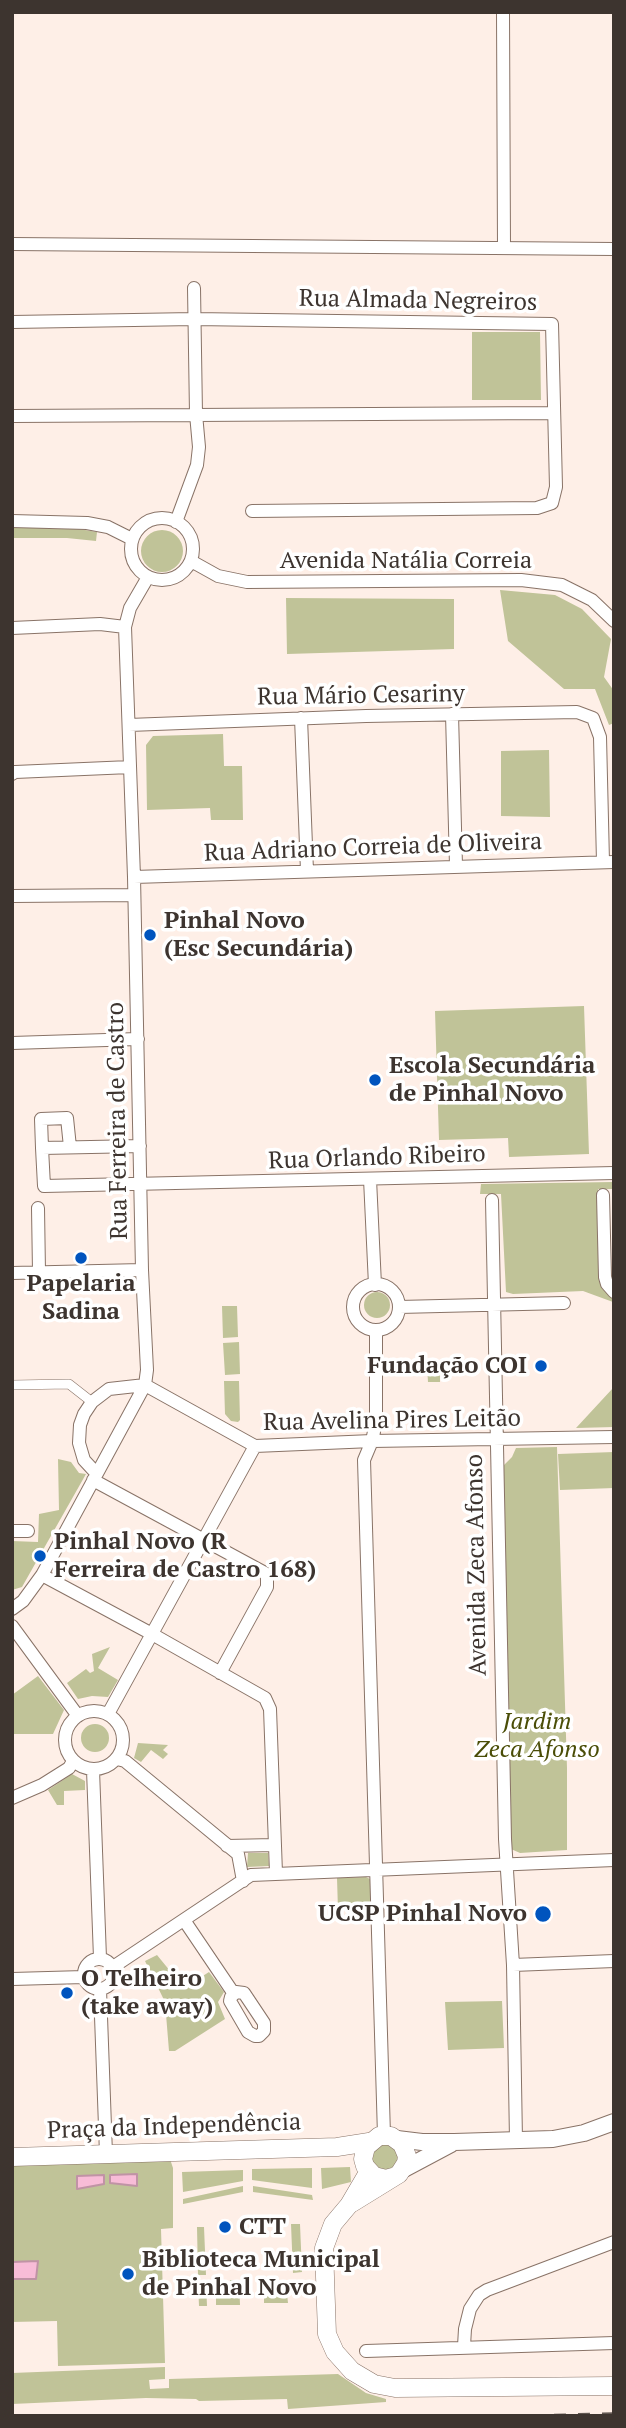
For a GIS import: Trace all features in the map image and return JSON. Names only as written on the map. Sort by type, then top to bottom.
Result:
[{"type":"main road","name":"Praça da Independência","points":[[12,2157],[337,2147],[376,2149]]},
{"type":"main road","points":[[376,2149],[380,2178],[398,2173]]},
{"type":"main road","points":[[349,2205],[398,2173],[407,2156],[405,2149],[376,2149]]},
{"type":"main road","points":[[376,2149],[349,2205],[333,2224],[324,2248],[326,2325],[329,2340],[341,2360],[360,2377],[382,2387],[614,2386]]},
{"type":"street","points":[[503,12],[504,248]]},
{"type":"street","points":[[12,244],[614,249]]},
{"type":"street","points":[[176,522],[197,465],[199,447],[194,288]]},
{"type":"street","points":[[12,323],[194,319]]},
{"type":"street","name":"Rua Almada Negreiros","points":[[194,319],[552,324],[553,414]]},
{"type":"street","points":[[12,416],[553,414],[555,487],[552,503],[537,508],[252,511]]},
{"type":"street","points":[[159,518],[176,522],[184,527],[192,543],[191,561],[185,570],[168,580],[148,577],[135,565],[131,557],[132,539],[142,525],[150,520],[159,518]]},
{"type":"street","points":[[12,521],[87,523],[107,527],[132,539]]},
{"type":"street","name":"Avenida Natália Correia","points":[[191,561],[218,576],[247,582],[521,580],[562,585],[592,600],[614,621]]},
{"type":"street","name":"Rua Ferreira de Castro","points":[[12,1609],[26,1597],[42,1575],[145,1385],[147,1370],[125,627],[136,596],[148,577]]},
{"type":"street","points":[[12,628],[100,624],[125,627]]},
{"type":"street","name":"Rua Mário Cesariny","points":[[129,724],[577,712],[593,718],[600,737],[609,862]]},
{"type":"street","points":[[452,714],[456,866]]},
{"type":"street","points":[[301,718],[307,871]]},
{"type":"street","points":[[12,774],[130,767]]},
{"type":"street","name":"Rua Adriano Correia de Oliveira","points":[[134,877],[609,862]]},
{"type":"street","points":[[12,896],[135,895]]},
{"type":"street","points":[[12,1043],[138,1040]]},
{"type":"street","points":[[70,1147],[67,1118],[41,1119],[42,1148],[140,1146]]},
{"type":"street","name":"Rua Orlando Ribeiro","points":[[42,1148],[44,1186],[614,1173]]},
{"type":"street","points":[[370,1179],[375,1284]]},
{"type":"street","points":[[603,1195],[605,1277],[614,1292]]},
{"type":"street","name":"Avenida Zeca Afonso","points":[[492,1200],[495,1440],[506,1863],[513,1965],[516,2140]]},
{"type":"street","points":[[38,1208],[38,1272]]},
{"type":"street","points":[[12,1273],[142,1270]]},
{"type":"street","points":[[375,1284],[387,1287],[393,1292],[399,1307],[391,1324],[376,1330],[365,1328],[359,1323],[353,1308],[355,1297],[360,1290],[375,1284]]},
{"type":"street","points":[[399,1307],[564,1303]]},
{"type":"street","points":[[376,1330],[376,1422],[364,1460],[378,1868],[376,2149],[422,2142],[553,2139],[584,2133],[614,2122]]},
{"type":"street","points":[[12,1385],[69,1384],[93,1402]]},
{"type":"street","points":[[145,1385],[109,1389],[93,1402],[80,1425],[79,1443],[84,1460],[94,1477],[265,1573],[268,1587],[220,1673]]},
{"type":"street","name":"Rua Avelina Pires Leitão","points":[[145,1385],[255,1446],[614,1437]]},
{"type":"street","points":[[108,1714],[255,1446]]},
{"type":"street","points":[[12,1531],[28,1531]]},
{"type":"street","points":[[42,1575],[260,1694],[270,1709],[276,1873]]},
{"type":"street","points":[[12,1600],[26,1597]]},
{"type":"street","points":[[12,1626],[78,1716]]},
{"type":"street","points":[[93,1711],[108,1714],[121,1726],[124,1735],[122,1752],[110,1765],[93,1770],[79,1766],[65,1746],[65,1737],[71,1721],[93,1711]]},
{"type":"street","points":[[117,1759],[125,1761],[238,1854],[243,1881]]},
{"type":"street","points":[[12,1798],[42,1785],[69,1768],[73,1761]]},
{"type":"street","points":[[93,1770],[100,1958]]},
{"type":"street","points":[[228,1846],[274,1844]]},
{"type":"street","points":[[113,1967],[251,1875],[614,1860]]},
{"type":"street","points":[[184,1920],[234,1994]]},
{"type":"street","points":[[100,1958],[113,1967],[113,1981],[105,1988],[90,1986],[84,1977],[89,1962],[100,1958]]},
{"type":"street","points":[[513,1965],[614,1961]]},
{"type":"street","points":[[12,1979],[84,1977]]},
{"type":"street","points":[[100,1989],[106,2154]]},
{"type":"street","points":[[398,2173],[454,2142]]},
{"type":"street","points":[[464,2346],[470,2309],[479,2295],[614,2242]]},
{"type":"street","points":[[366,2351],[614,2343]]},
{"type":"green space","points":[[472,332],[540,332],[541,400],[472,400]]},
{"type":"green space","points":[[67,527],[97,532],[96,541],[12,538],[12,528]]},
{"type":"green space","points":[[162,530],[177,536],[183,551],[177,566],[162,572],[147,566],[141,551],[147,536]]},
{"type":"green space","points":[[500,590],[555,595],[582,609],[611,639],[604,677],[614,691],[614,723],[609,725],[595,689],[564,689],[508,641]]},
{"type":"green space","points":[[286,598],[454,599],[454,649],[287,654]]},
{"type":"green space","points":[[223,734],[224,766],[242,766],[243,820],[211,820],[210,808],[147,810],[146,745],[153,736]]},
{"type":"green space","points":[[549,750],[550,817],[501,816],[501,751]]},
{"type":"green space","points":[[584,1006],[589,1154],[509,1157],[508,1138],[439,1140],[435,1011]]},
{"type":"green space","points":[[614,1182],[614,1189],[598,1189],[602,1280],[614,1299],[614,1427],[576,1428],[613,1388],[613,1302],[583,1291],[506,1292],[501,1194],[480,1194],[481,1184]]},
{"type":"green space","points":[[377,1292],[386,1296],[390,1305],[386,1314],[377,1318],[368,1314],[364,1305],[368,1296]]},
{"type":"green space","points":[[222,1306],[237,1306],[238,1337],[223,1338]]},
{"type":"green space","points":[[239,1342],[240,1374],[225,1375],[223,1343]]},
{"type":"green space","points":[[427,1366],[440,1366],[440,1382],[428,1382]]},
{"type":"green space","points":[[224,1381],[239,1381],[238,1422],[231,1421],[225,1414]]},
{"type":"green space","name":"Jardim Zeca Afonso","points":[[557,1447],[567,1850],[520,1853],[511,1849],[501,1468],[512,1457],[516,1448]]},
{"type":"green space","points":[[614,1452],[614,1488],[560,1490],[558,1454]]},
{"type":"green space","points":[[58,1459],[71,1462],[79,1473],[86,1474],[22,1587],[12,1590],[12,1541],[38,1542],[39,1514],[59,1510]]},
{"type":"green space","points":[[110,1647],[98,1668],[118,1680],[108,1697],[78,1699],[67,1683],[86,1669],[90,1673],[94,1671],[92,1654]]},
{"type":"green space","points":[[38,1676],[64,1710],[53,1734],[12,1734],[12,1695]]},
{"type":"green space","points":[[95,1724],[105,1728],[109,1738],[105,1748],[95,1752],[85,1748],[81,1738],[85,1728]]},
{"type":"green space","points":[[138,1743],[168,1745],[163,1750],[168,1754],[163,1759],[151,1750],[141,1762],[134,1758]]},
{"type":"green space","points":[[72,1774],[85,1781],[85,1790],[64,1791],[64,1805],[57,1805],[48,1790]]},
{"type":"green space","points":[[248,1853],[268,1853],[269,1866],[247,1867]]},
{"type":"green space","points":[[337,1878],[370,1879],[370,1909],[338,1910]]},
{"type":"green space","points":[[157,1955],[184,1988],[209,1972],[224,1992],[218,2002],[225,2019],[175,2051],[169,2051],[165,2002],[145,1961]]},
{"type":"green space","points":[[502,2001],[504,2048],[448,2050],[445,2002]]},
{"type":"green space","points":[[384,2142],[394,2146],[398,2156],[394,2166],[384,2170],[374,2166],[370,2156],[374,2146]]},
{"type":"green space","points":[[170,2159],[173,2168],[173,2228],[161,2229],[165,2363],[58,2366],[57,2321],[12,2322],[12,2163]]},
{"type":"green space","points":[[350,2167],[351,2182],[322,2189],[321,2168]]},
{"type":"green space","points":[[312,2168],[312,2188],[252,2180],[252,2169]]},
{"type":"green space","points":[[243,2170],[243,2181],[183,2192],[182,2172]]},
{"type":"green space","points":[[243,2186],[243,2192],[183,2204],[183,2199]]},
{"type":"green space","points":[[253,2186],[312,2195],[313,2200],[253,2192]]},
{"type":"green space","points":[[291,2224],[300,2224],[302,2272],[293,2273]]},
{"type":"green space","points":[[197,2227],[204,2227],[206,2275],[198,2275]]},
{"type":"green space","points":[[264,2279],[272,2279],[273,2294],[287,2294],[288,2303],[264,2303]]},
{"type":"green space","points":[[230,2280],[239,2280],[240,2305],[216,2305],[216,2297],[231,2296]]},
{"type":"green space","points":[[206,2282],[207,2306],[199,2306],[198,2283]]},
{"type":"green space","points":[[165,2367],[165,2379],[149,2380],[150,2389],[169,2388],[169,2379],[338,2374],[366,2393],[386,2399],[386,2402],[288,2409],[287,2399],[199,2401],[146,2398],[12,2404],[12,2373]]},
{"type":"shaded area","points":[[137,2174],[137,2186],[110,2183],[110,2175]]},
{"type":"shaded area","points":[[104,2175],[104,2184],[77,2189],[77,2176]]},
{"type":"shaded area","points":[[38,2261],[36,2279],[12,2279],[12,2262]]},
{"type":"railway","points":[[530,2416],[614,2414]]},
{"type":"place","name":"Pinhal Novo (Esc Secundária)","points":[[150,935]]},
{"type":"place","name":"Escola Secundária de Pinhal Novo","points":[[375,1080]]},
{"type":"place","name":"Papelaria Sadina","points":[[81,1258]]},
{"type":"place","name":"Fundação COI","points":[[541,1366]]},
{"type":"place","name":"Pinhal Novo (R Ferreira de Castro 168)","points":[[40,1556]]},
{"type":"place","name":"UCSP Pinhal Novo","points":[[543,1914]]},
{"type":"place","name":"O Telheiro (take away)","points":[[67,1993]]},
{"type":"place","name":"CTT","points":[[225,2227]]},
{"type":"place","name":"Biblioteca Municipal de Pinhal Novo","points":[[128,2274]]}]
